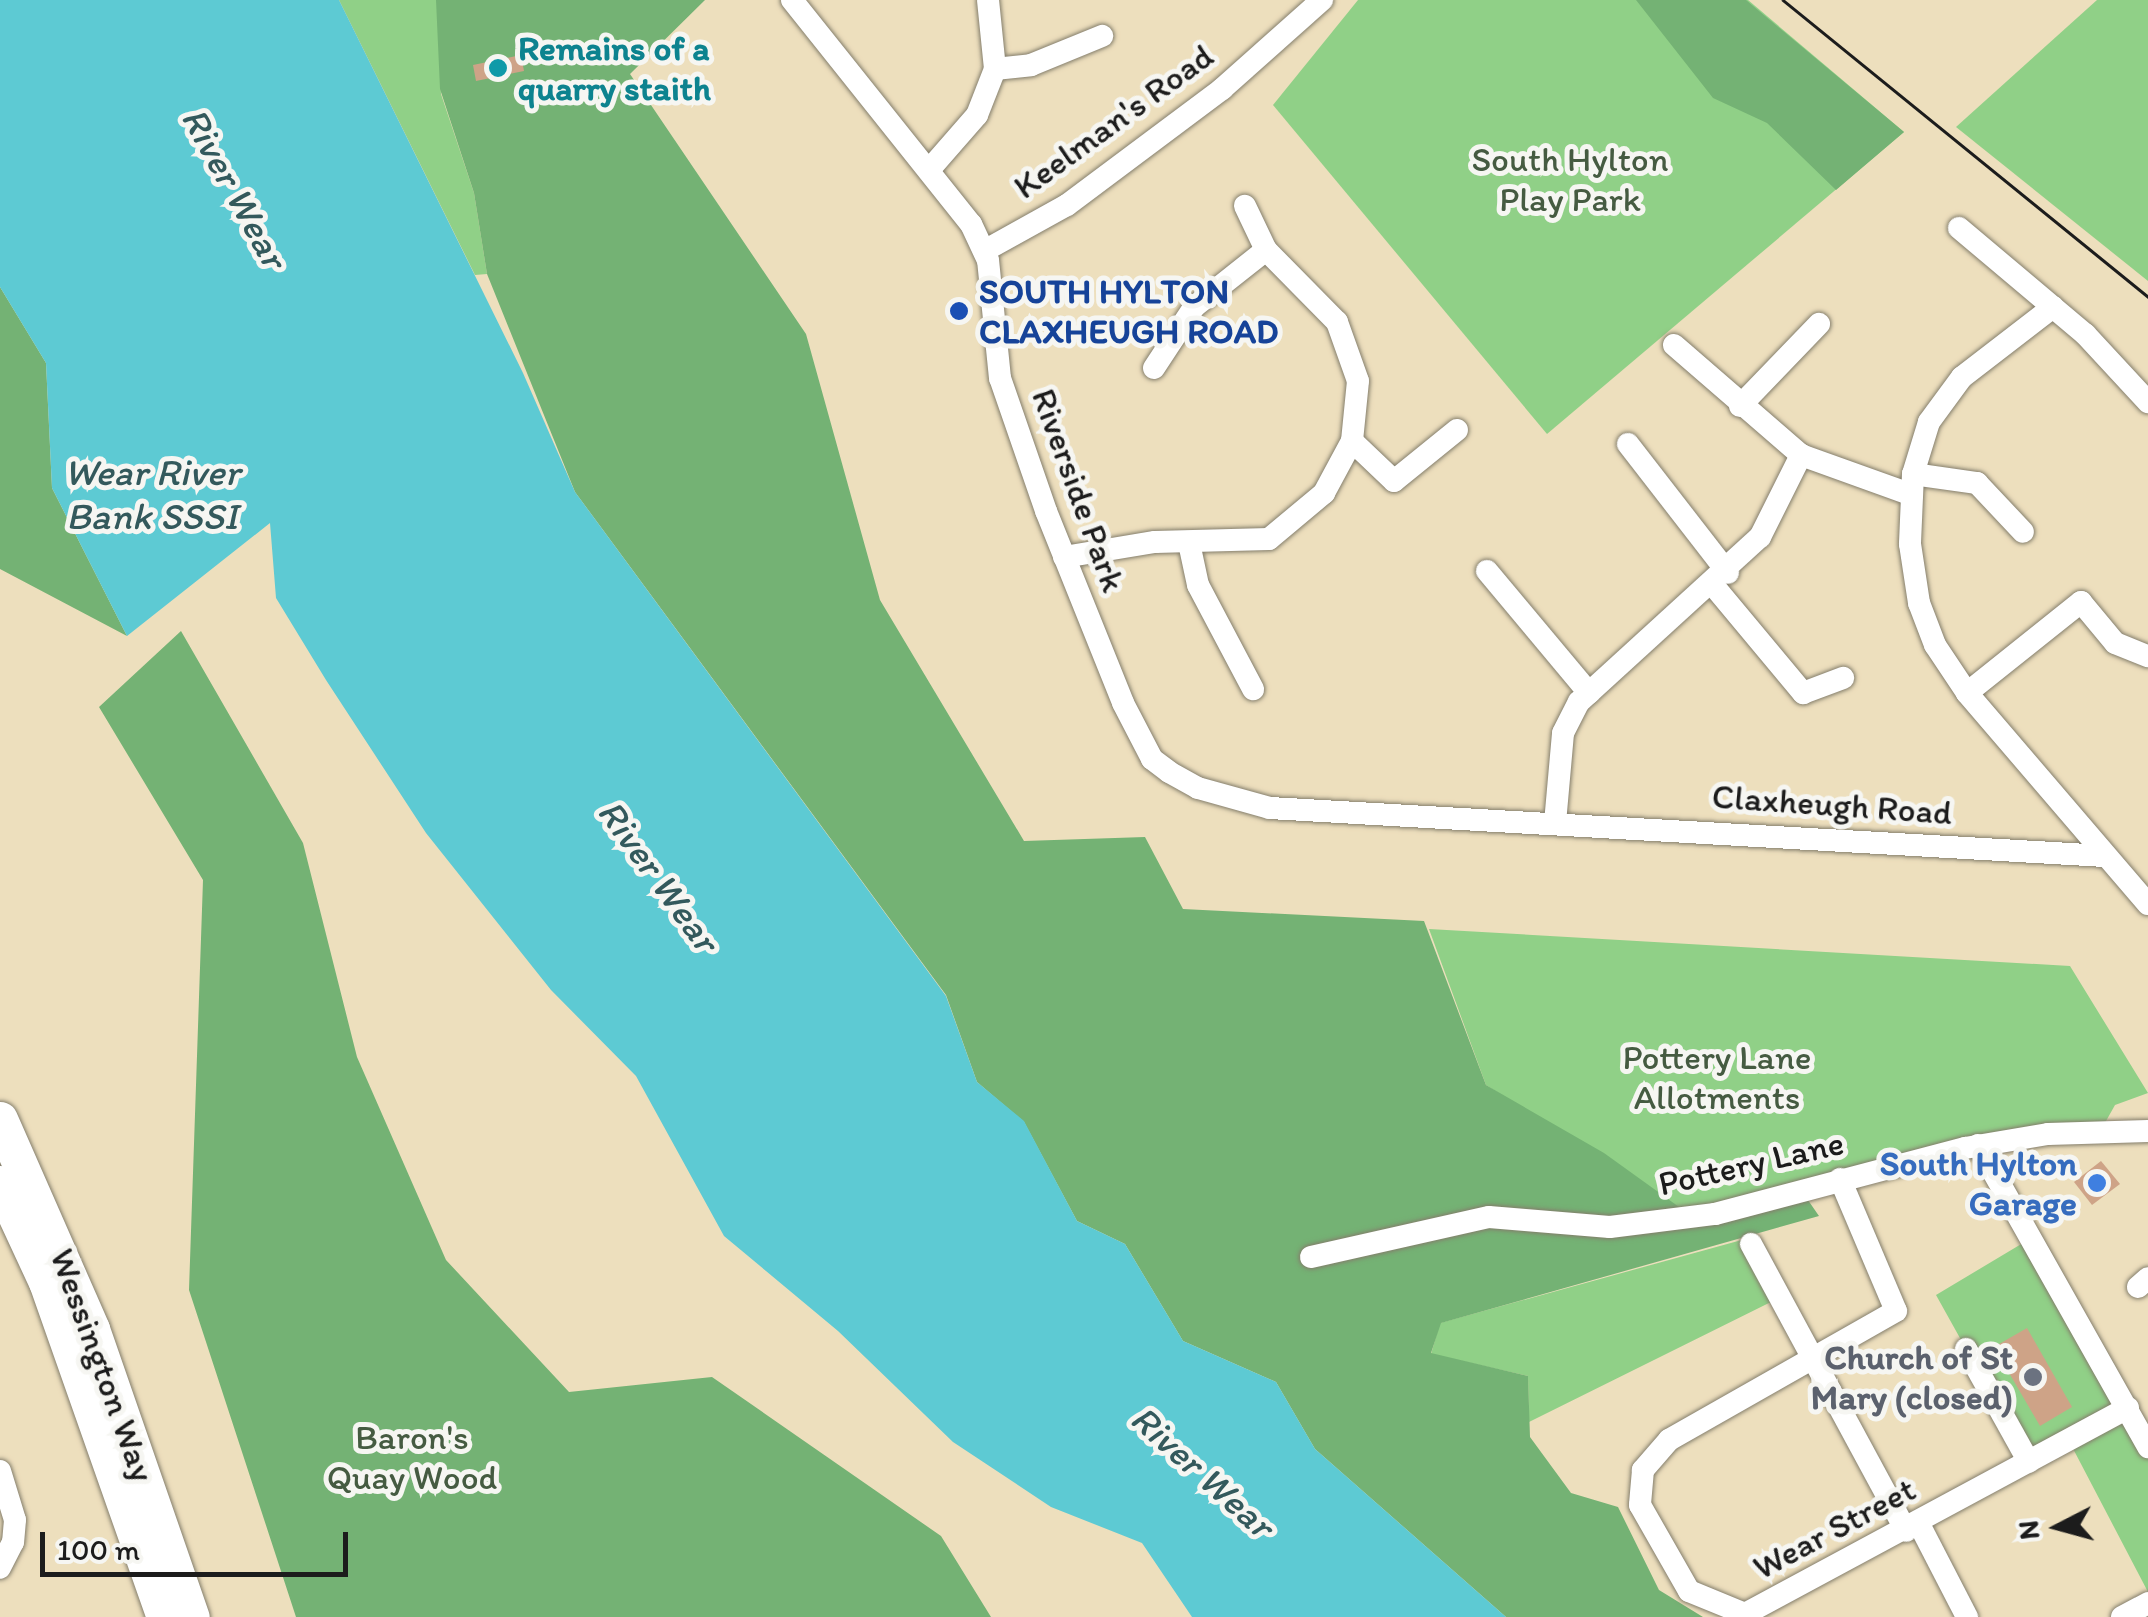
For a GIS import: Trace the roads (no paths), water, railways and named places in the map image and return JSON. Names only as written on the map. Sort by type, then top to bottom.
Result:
[{"type":"highway","name":"Wessington Way","points":[[0,1118],[92,1329],[192,1617]]},
{"type":"highway","name":"Wessington Way","points":[[0,1183],[46,1282],[164,1617]]},
{"type":"street","name":"Riverside Park","points":[[792,0],[929,170],[984,252],[1000,378],[1064,557],[1152,759]]},
{"type":"street","points":[[929,170],[976,115],[995,69],[988,0]]},
{"type":"street","name":"Keelman's Road","points":[[984,252],[1067,206],[1222,89],[1322,0]]},
{"type":"street","points":[[995,69],[1031,65],[1102,36]]},
{"type":"street","points":[[1064,557],[1189,542],[1269,539],[1324,493],[1352,441],[1358,381],[1337,322],[1266,250],[1245,206]]},
{"type":"street","points":[[1959,228],[2053,307],[2148,402]]},
{"type":"street","points":[[1154,368],[1194,307],[1266,250]]},
{"type":"street","points":[[2053,307],[1962,377],[1929,422],[1913,484],[1910,544],[1919,603],[1936,645],[1967,693],[2148,904]]},
{"type":"street","points":[[1740,406],[1818,324]]},
{"type":"street","points":[[1674,344],[1740,406],[1801,455],[1913,484],[1977,484],[2023,532]]},
{"type":"street","points":[[1352,441],[1394,481],[1457,430]]},
{"type":"street","points":[[1628,444],[1803,693],[1843,678]]},
{"type":"street","points":[[1555,823],[1563,733],[1589,692],[1720,579],[1760,537],[1801,455]]},
{"type":"street","points":[[1189,542],[1198,584],[1253,689]]},
{"type":"street","points":[[1486,571],[1589,692]]},
{"type":"street","points":[[1967,693],[2081,602],[2115,643],[2148,656]]},
{"type":"street","name":"Claxheugh Road","points":[[1152,759],[1198,788],[1270,808],[2104,856]]},
{"type":"street","name":"Pottery Lane","points":[[1310,1257],[1489,1216],[1610,1227],[1715,1214],[1978,1146],[2148,1131]]},
{"type":"street","points":[[1978,1146],[2148,1446]]},
{"type":"street","name":"Wear Street","points":[[1840,1179],[1896,1311],[1816,1361],[1669,1440],[1642,1470],[1640,1504],[1689,1591],[1745,1614],[2128,1408]]},
{"type":"street","points":[[1752,1244],[1966,1617]]},
{"type":"street","points":[[1966,1349],[2029,1462]]},
{"type":"street","points":[[0,1472],[15,1520],[13,1542],[0,1568]]},
{"type":"street","points":[[2122,1617],[2148,1603]]},
{"type":"water","points":[[0,0],[339,0],[523,373],[575,492],[946,996],[977,1082],[1024,1121],[1077,1221],[1125,1244],[1183,1341],[1276,1382],[1315,1449],[1506,1617],[1192,1617],[1142,1543],[1051,1507],[953,1442],[838,1331],[724,1236],[636,1076],[551,990],[426,833],[326,680],[276,598],[270,523],[127,636],[52,488],[46,363],[0,287]]},
{"type":"tram line","points":[[1783,0],[2148,297]]},
{"type":"place","name":"Remains of a quarry staith","points":[[498,68]]},
{"type":"place","name":"SOUTH HYLTON CLAXHEUGH ROAD","points":[[959,311]]},
{"type":"place","name":"South Hylton Garage","points":[[2097,1183]]},
{"type":"place","name":"Church of St Mary (closed)","points":[[2033,1377]]},
{"type":"park label","name":"South Hylton Play Park","points":[[1570,179]]},
{"type":"park label","name":"Pottery Lane Allotments","points":[[1717,1077]]},
{"type":"park label","name":"Baron's Quay Wood","points":[[412,1457]]},
{"type":"water label","name":"River Wear","points":[[234,188]]},
{"type":"water label","name":"Wear River Bank SSSI","points":[[152,495]]},
{"type":"water label","name":"River Wear","points":[[658,876]]},
{"type":"water label","name":"River Wear","points":[[1202,1472]]}]
